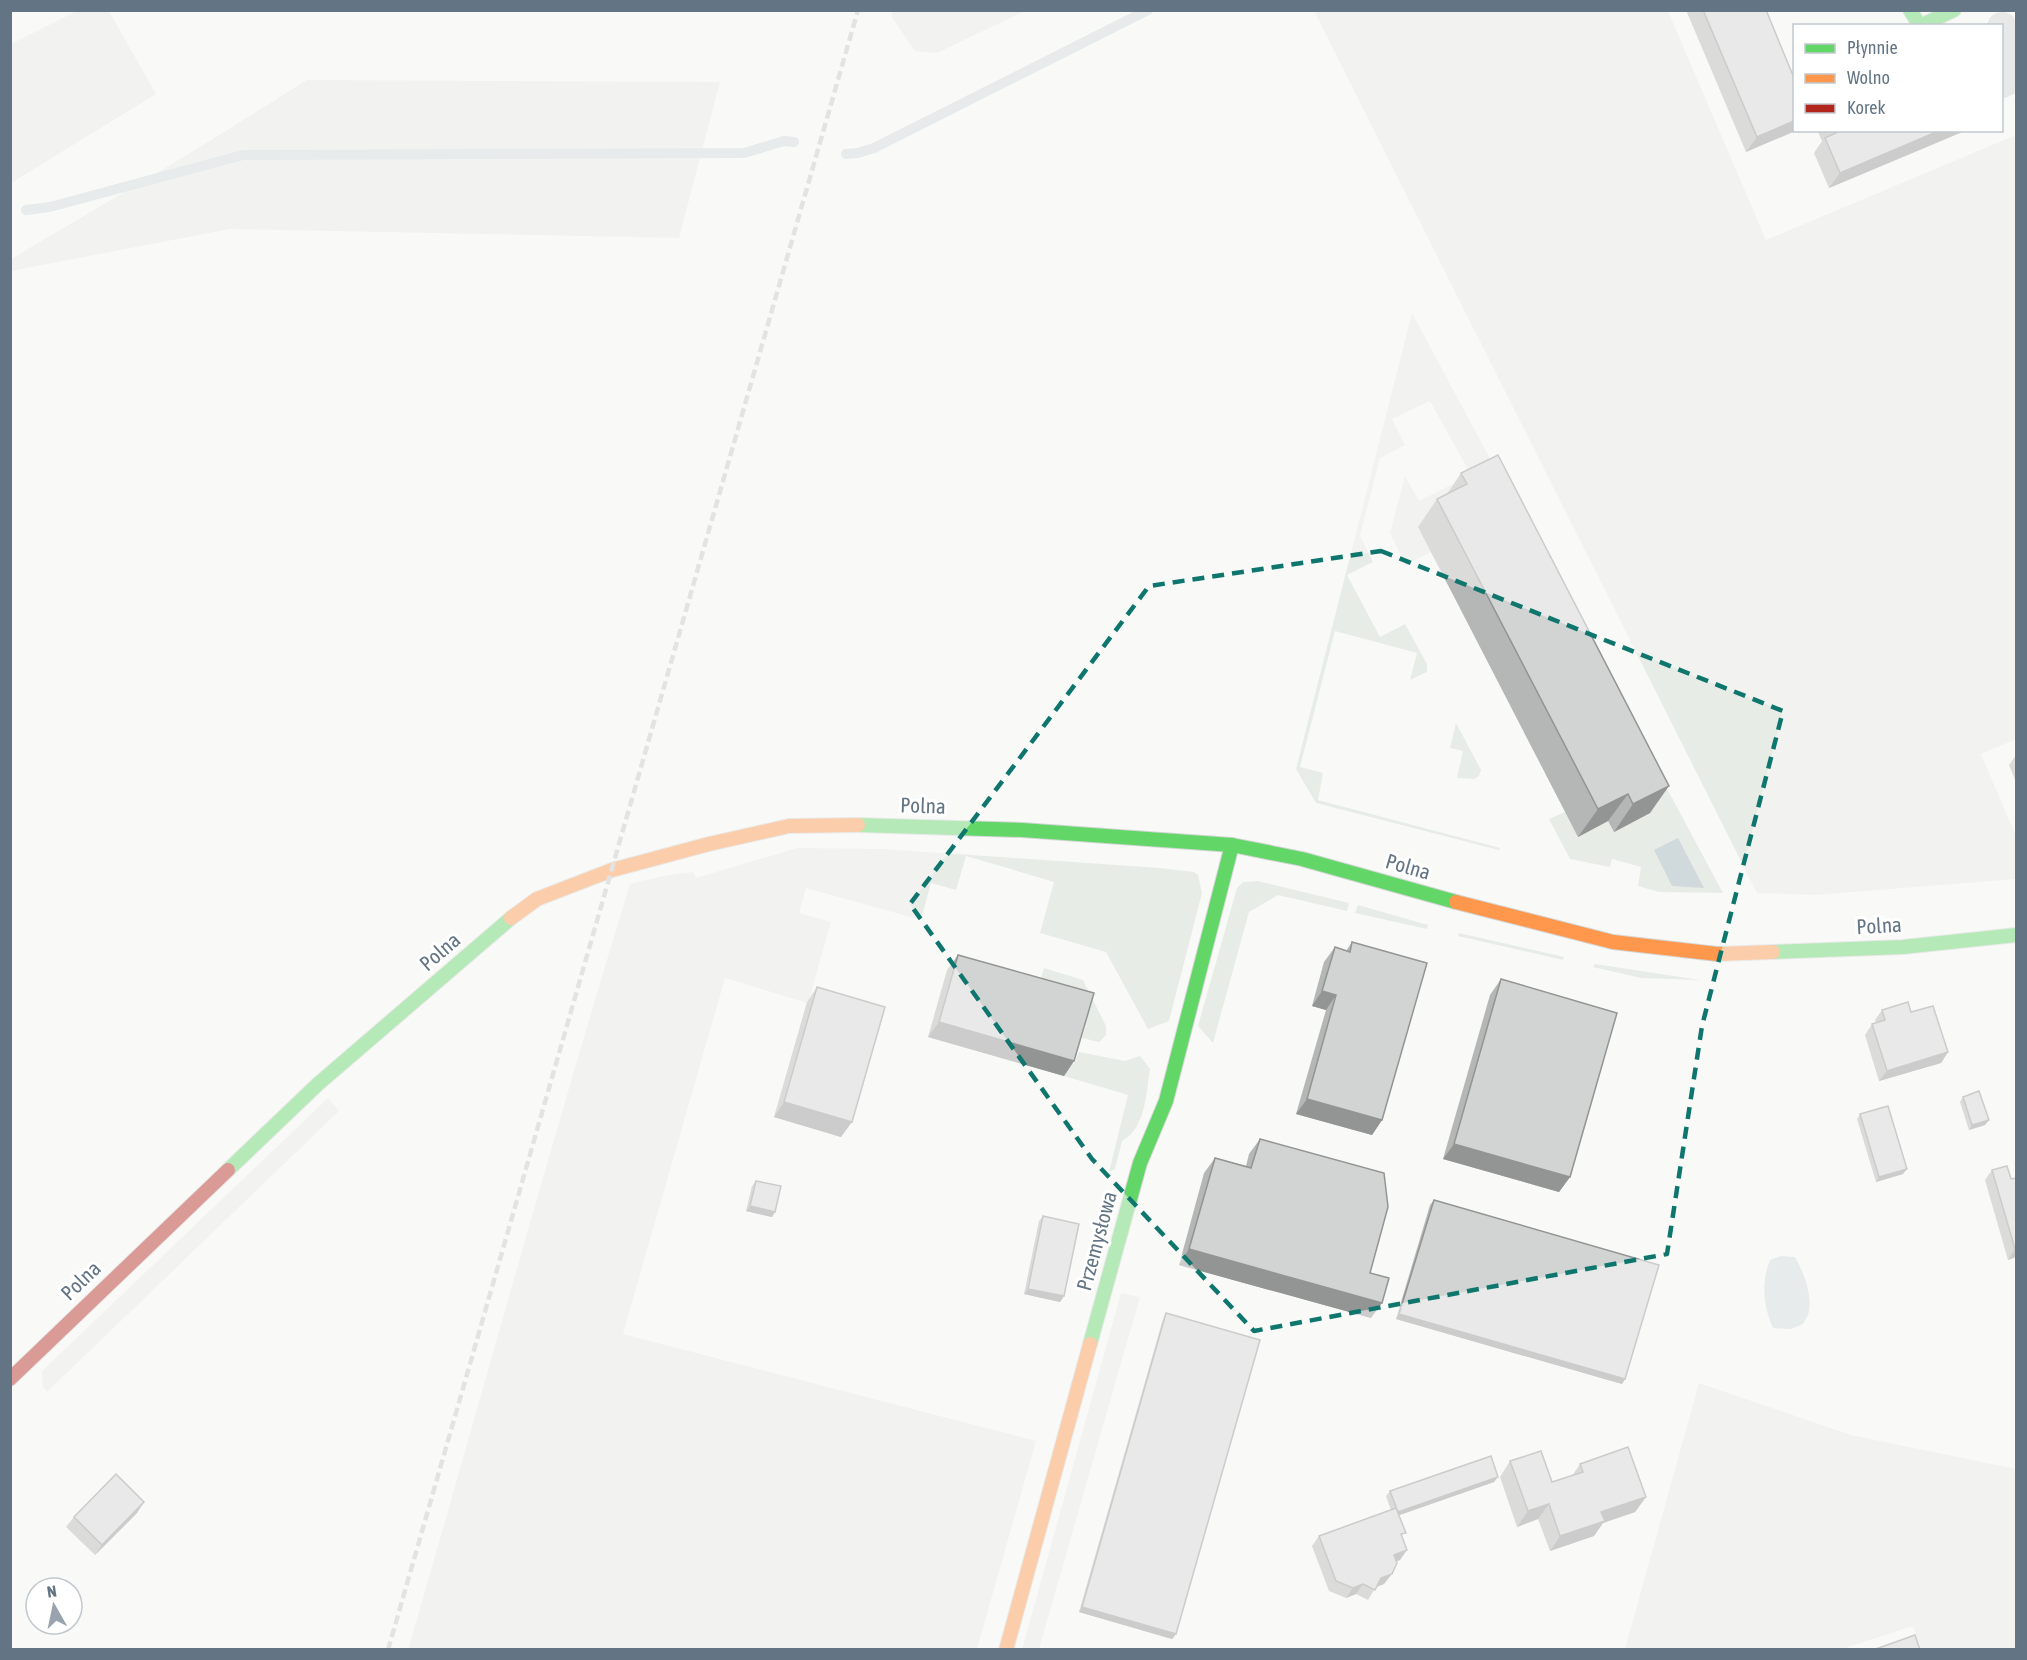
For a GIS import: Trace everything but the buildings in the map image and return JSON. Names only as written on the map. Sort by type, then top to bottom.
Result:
[{"type":"street","points":[[1910,10],[1919,24]]},
{"type":"street","points":[[1924,24],[1954,10]]},
{"type":"street","points":[[1994,10],[2000,24]]},
{"type":"street","points":[[2003,30],[2016,59]]},
{"type":"street","name":"Polna","points":[[10,1379],[318,1084],[537,898],[612,870],[709,844],[789,826],[865,825],[1022,830],[1232,845],[1302,859],[1521,920],[1613,942],[1717,954],[1903,947],[2016,935]]},
{"type":"street","name":"Przemysłowa","points":[[1006,1650],[1140,1163],[1166,1101],[1232,845]]},
{"type":"highlighted area","points":[[1381,551],[1783,711],[1702,1026],[1667,1254],[1254,1331],[1092,1159],[910,904],[1149,586]]},
{"type":"shaded area","points":[[893,10],[1025,11],[937,53],[915,51],[891,16]]},
{"type":"shaded area","points":[[77,11],[109,11],[156,94],[11,183],[11,44]]},
{"type":"shaded area","points":[[1314,11],[1668,11],[1766,240],[2016,135],[2016,739],[1981,754],[2016,836],[2016,879],[1816,895],[1757,893]]},
{"type":"shaded area","points":[[307,80],[720,82],[679,238],[230,229],[11,271],[11,259],[187,155]]},
{"type":"shaded area","points":[[1412,313],[1723,893],[1659,892],[1638,886],[1641,867],[1612,859],[1610,867],[1570,859],[1549,819],[1565,812],[1579,836],[1608,821],[1614,831],[1649,814],[1431,552],[1406,565],[1390,533],[1405,476],[1419,501],[1471,475],[1430,401],[1392,419],[1405,445],[1380,458],[1360,536],[1373,562],[1347,575],[1380,637],[1405,624],[1427,664],[1427,672],[1410,680],[1417,653],[1335,631],[1300,767],[1323,773],[1318,800],[1500,848],[1499,850],[1316,803],[1296,769]]},
{"type":"shaded area","points":[[1456,723],[1481,770],[1479,776],[1474,779],[1457,778],[1463,751],[1450,748]]},
{"type":"shaded area","points":[[1678,838],[1704,888],[1672,886],[1654,850]]},
{"type":"shaded area","points":[[797,848],[883,849],[1160,868],[1194,872],[1198,875],[1202,893],[1169,1021],[1148,1029],[1106,952],[1040,933],[1054,882],[966,856],[956,890],[931,883],[921,920],[806,888],[799,913],[831,922],[808,1003],[725,978],[623,1334],[1036,1441],[977,1649],[408,1650],[630,884],[693,872],[696,878]]},
{"type":"shaded area","points":[[1258,881],[1349,903],[1347,911],[1278,895],[1249,912],[1213,1043],[1198,1026],[1237,888],[1243,882]]},
{"type":"shaded area","points":[[1358,905],[1428,925],[1427,929],[1355,913]]},
{"type":"shaded area","points":[[1459,933],[1564,957],[1563,960],[1458,936]]},
{"type":"shaded area","points":[[1595,964],[1700,980],[1641,978],[1593,967]]},
{"type":"shaded area","points":[[1044,968],[1083,980],[1106,1026],[1106,1035],[1099,1042],[1082,1038],[1086,1025],[1079,1023],[1036,995]]},
{"type":"shaded area","points":[[1079,1052],[1125,1061],[1140,1056],[1150,1069],[1144,1109],[1136,1128],[1122,1141],[1115,1169],[1109,1172],[1128,1095],[1064,1076],[1068,1063],[1074,1064]]},
{"type":"shaded area","points":[[328,1098],[339,1111],[47,1392],[43,1387],[42,1371]]},
{"type":"shaded area","points":[[1781,1256],[1795,1257],[1804,1275],[1810,1303],[1809,1312],[1803,1324],[1791,1329],[1773,1328],[1765,1303],[1764,1285],[1767,1268],[1770,1260]]},
{"type":"shaded area","points":[[1121,1293],[1140,1297],[1039,1649],[1022,1650]]},
{"type":"shaded area","points":[[1699,1383],[1851,1435],[2016,1469],[2016,1649],[1921,1649],[1913,1626],[1842,1649],[1625,1649]]},
{"type":"waterway","points":[[846,154],[874,148],[1148,10]]},
{"type":"waterway","points":[[26,210],[50,207],[243,155],[744,153],[784,141],[794,142]]},
{"type":"railway","points":[[388,1650],[858,10]]},
{"type":"traffic: fast","points":[[1910,10],[1919,24]]},
{"type":"traffic: fast","points":[[1924,24],[1954,10]]},
{"type":"traffic: fast","points":[[858,825],[1022,830],[1232,845],[1302,859],[1456,902]]},
{"type":"traffic: fast","points":[[1090,1344],[1140,1163],[1166,1101],[1232,845]]},
{"type":"traffic: fast","points":[[228,1170],[318,1084],[511,918]]},
{"type":"traffic: fast","points":[[1773,952],[1903,947],[2016,935]]},
{"type":"traffic: slow","points":[[511,918],[537,899],[612,870],[709,844],[789,826],[858,825]]},
{"type":"traffic: slow","points":[[1456,902],[1613,942],[1717,954],[1773,952]]},
{"type":"traffic: slow","points":[[1006,1650],[1090,1344]]},
{"type":"traffic: jam","points":[[10,1379],[228,1170]]}]
